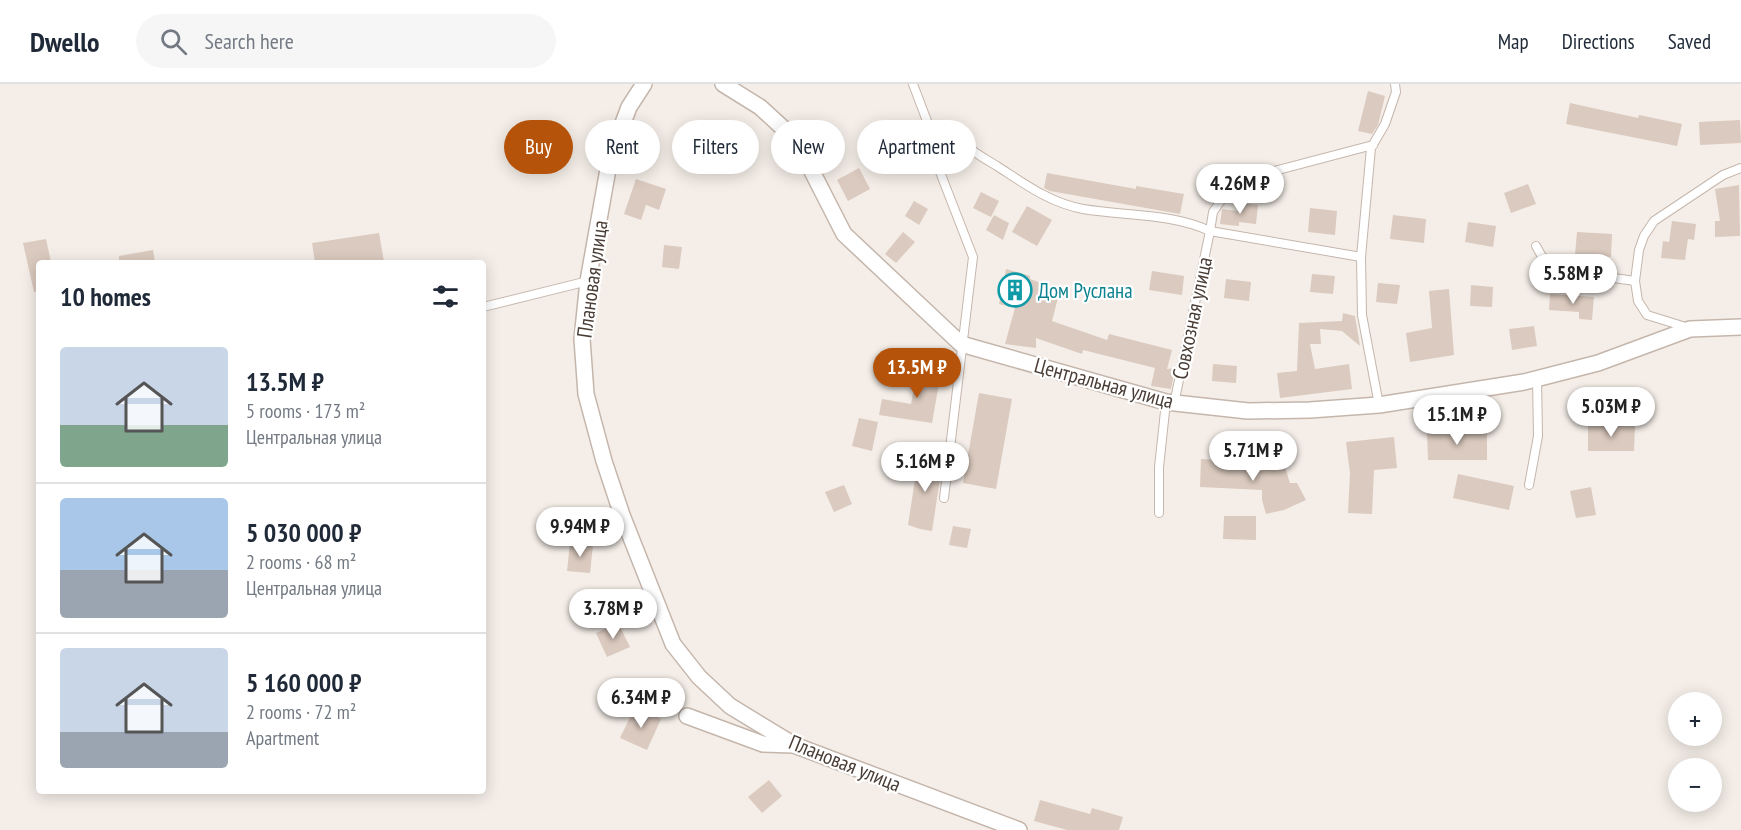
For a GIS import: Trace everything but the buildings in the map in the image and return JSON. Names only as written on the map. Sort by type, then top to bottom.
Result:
[{"type":"street","name":"Плановая улица","points":[[644,84],[629,107],[610,158],[588,281],[582,339],[585,394],[622,515],[673,644],[699,677],[730,706],[794,745],[1019,830]]},
{"type":"street","name":"Центральная улица","points":[[723,84],[760,107],[796,140],[844,234],[961,344],[1170,403],[1248,411],[1310,410],[1379,405],[1537,379],[1598,363],[1690,329],[1741,327]]},
{"type":"street","points":[[687,716],[763,744],[794,745]]},
{"type":"lane","points":[[913,84],[926,120]]},
{"type":"lane","points":[[1379,405],[1362,315],[1361,257],[1371,148],[1385,124],[1396,92],[1395,84]]},
{"type":"lane","points":[[1210,231],[1213,212],[1222,199],[1263,174],[1373,145]]},
{"type":"lane","name":"Совхозная улица","points":[[976,155],[1052,200],[1081,208],[1196,224],[1210,231],[1361,257]]},
{"type":"lane","points":[[1690,329],[1647,315],[1638,301],[1635,281],[1639,250],[1644,236],[1654,221],[1723,175],[1741,168]]},
{"type":"lane","points":[[941,174],[973,257],[944,498]]},
{"type":"lane","name":"Совхозная улица","points":[[1159,513],[1159,467],[1170,403],[1210,231]]},
{"type":"lane","points":[[1536,246],[1549,269],[1635,281]]},
{"type":"lane","points":[[486,306],[588,281]]},
{"type":"lane","points":[[1529,485],[1538,436],[1537,379]]},
{"type":"place","name":"Дом Руслана","points":[[1015,290]]}]
